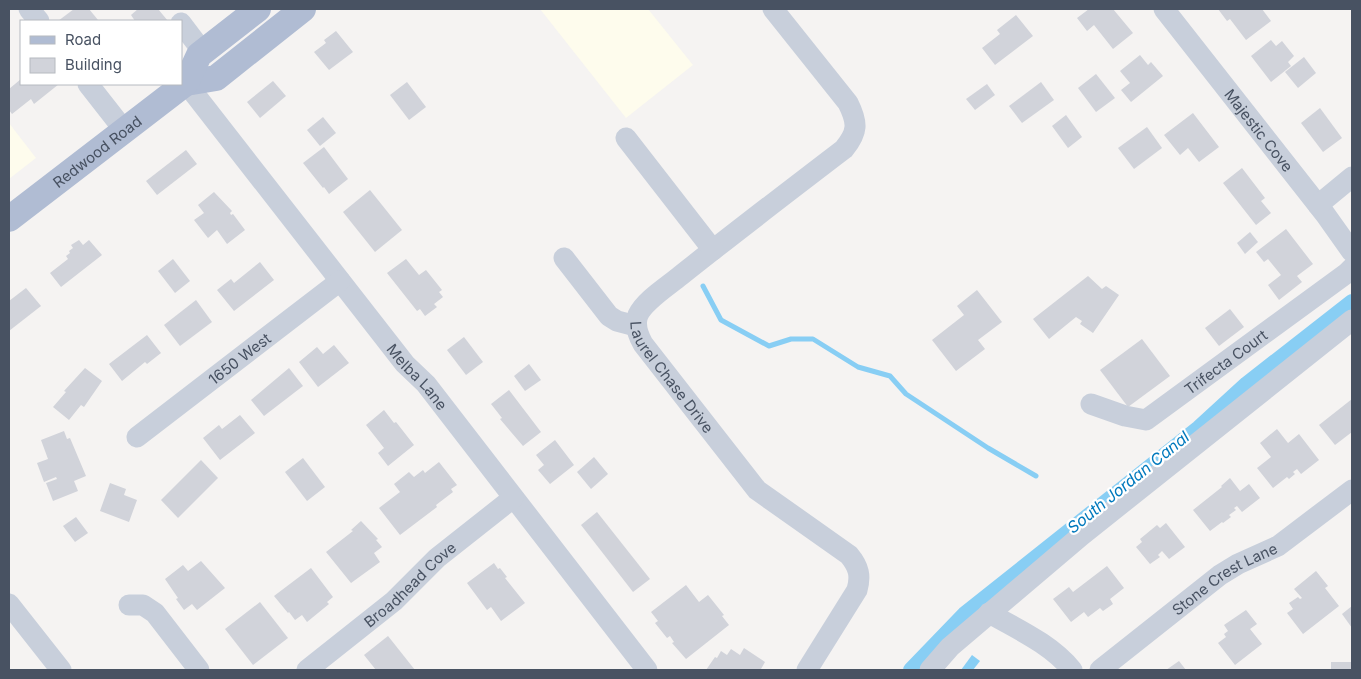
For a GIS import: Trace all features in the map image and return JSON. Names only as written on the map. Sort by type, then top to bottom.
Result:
[{"type":"main road","name":"Redwood Road","points":[[9,219],[186,82],[199,56],[258,9]]},
{"type":"main road","points":[[186,82],[216,78],[303,9]]},
{"type":"street","points":[[29,9],[38,20]]},
{"type":"street","points":[[170,9],[179,20]]},
{"type":"street","name":"Laurel Chase Drive","points":[[773,9],[848,103],[854,115],[856,129],[852,140],[844,149],[713,250],[644,307],[638,316],[636,326],[643,344],[757,490],[855,562],[860,580],[857,590],[807,670]]},
{"type":"street","name":"Majestic Cove","points":[[1164,9],[1318,205],[1352,252]]},
{"type":"street","points":[[182,23],[203,52]]},
{"type":"street","name":"Melba Lane","points":[[186,82],[405,364],[426,384],[647,670]]},
{"type":"street","points":[[89,85],[124,130]]},
{"type":"street","points":[[626,138],[713,250]]},
{"type":"street","points":[[1318,205],[1352,177]]},
{"type":"street","points":[[564,258],[609,316],[617,321],[636,326]]},
{"type":"street","name":"Trifecta Court","points":[[1091,404],[1125,416],[1146,420],[1348,273],[1352,268]]},
{"type":"street","name":"1650 West","points":[[137,436],[340,280]]},
{"type":"street","points":[[930,670],[950,646],[1082,535],[1352,320]]},
{"type":"street","name":"Stone Crest Lane","points":[[1100,670],[1220,575],[1238,564],[1278,546],[1352,490]]},
{"type":"street","name":"Broadhead Cove","points":[[307,670],[394,601],[438,558],[513,498]]},
{"type":"street","points":[[9,604],[61,670]]},
{"type":"street","points":[[129,605],[143,605],[155,613],[199,670]]},
{"type":"street","points":[[988,613],[1044,646],[1072,670]]},
{"type":"shaded area","points":[[540,9],[648,9],[693,65],[626,118]]},
{"type":"shaded area","points":[[9,123],[36,158],[9,179]]},
{"type":"water","points":[[972,655],[980,661],[973,670],[961,670]]},
{"type":"building","points":[[74,9],[89,9],[98,20],[59,20]]},
{"type":"building","points":[[138,9],[158,9],[167,20],[134,20],[131,15]]},
{"type":"building","points":[[1089,9],[1113,9],[1133,33],[1113,49],[1094,25],[1087,31],[1077,18]]},
{"type":"building","points":[[1218,9],[1262,9],[1271,21],[1246,40],[1230,19],[1227,21]]},
{"type":"building","points":[[1016,15],[1033,36],[995,65],[982,48],[1000,34],[997,30]]},
{"type":"building","points":[[336,31],[353,52],[329,70],[314,52],[326,43],[324,40]]},
{"type":"building","points":[[1271,40],[1276,46],[1282,41],[1294,56],[1288,62],[1291,66],[1271,82],[1251,56]]},
{"type":"building","points":[[1140,55],[1148,65],[1151,62],[1163,76],[1131,102],[1121,90],[1130,83],[1120,71]]},
{"type":"building","points":[[1304,57],[1316,73],[1298,88],[1285,72]]},
{"type":"building","points":[[1096,74],[1115,98],[1096,112],[1078,88]]},
{"type":"building","points":[[20,80],[20,85],[58,85],[34,104],[31,99],[12,114],[9,110],[9,89]]},
{"type":"building","points":[[273,81],[286,96],[260,118],[247,102]]},
{"type":"building","points":[[407,82],[426,107],[409,120],[390,95]]},
{"type":"building","points":[[1041,82],[1054,100],[1022,123],[1009,106]]},
{"type":"building","points":[[987,84],[995,95],[975,110],[966,99]]},
{"type":"building","points":[[1320,108],[1342,138],[1323,152],[1301,123]]},
{"type":"building","points":[[1193,113],[1219,147],[1199,162],[1188,148],[1180,155],[1164,135]]},
{"type":"building","points":[[1066,115],[1082,137],[1068,148],[1052,126]]},
{"type":"building","points":[[323,117],[336,133],[320,146],[307,130]]},
{"type":"building","points":[[1147,127],[1162,148],[1134,169],[1118,148]]},
{"type":"building","points":[[324,147],[348,179],[329,194],[303,163]]},
{"type":"building","points":[[186,150],[197,164],[157,195],[146,181]]},
{"type":"building","points":[[1242,168],[1265,198],[1261,201],[1271,213],[1256,225],[1223,183]]},
{"type":"building","points":[[370,190],[402,230],[375,252],[343,212]]},
{"type":"building","points":[[214,192],[232,211],[231,215],[233,214],[245,230],[227,244],[217,230],[208,238],[194,220],[204,213],[198,205]]},
{"type":"building","points":[[1286,229],[1313,264],[1297,276],[1302,282],[1279,300],[1268,285],[1281,275],[1268,259],[1264,262],[1256,252]]},
{"type":"building","points":[[1250,232],[1258,242],[1245,254],[1237,243]]},
{"type":"building","points":[[79,240],[83,245],[89,240],[102,255],[61,287],[50,273],[68,259],[66,256],[73,248],[71,245]]},
{"type":"building","points":[[173,259],[190,281],[175,293],[158,271]]},
{"type":"building","points":[[406,259],[419,275],[426,270],[442,290],[439,292],[443,297],[434,304],[437,307],[425,316],[420,309],[417,311],[387,273]]},
{"type":"building","points":[[260,262],[274,280],[234,311],[217,290],[231,279],[234,283]]},
{"type":"building","points":[[1088,276],[1102,289],[1106,286],[1119,295],[1093,333],[1080,324],[1082,321],[1076,317],[1049,339],[1033,319]]},
{"type":"building","points":[[26,288],[41,306],[9,331],[9,301]]},
{"type":"building","points":[[977,290],[1002,322],[978,340],[985,349],[956,371],[932,340],[964,315],[957,306]]},
{"type":"building","points":[[196,300],[212,322],[180,346],[164,325]]},
{"type":"building","points":[[1230,309],[1244,327],[1219,346],[1205,328]]},
{"type":"building","points":[[147,335],[161,353],[147,364],[145,362],[122,381],[109,364]]},
{"type":"building","points":[[464,337],[483,362],[466,375],[447,350]]},
{"type":"building","points":[[1142,339],[1170,376],[1128,407],[1100,370]]},
{"type":"building","points":[[334,345],[349,363],[318,387],[299,362],[317,347],[323,354]]},
{"type":"building","points":[[529,364],[541,380],[525,391],[514,376]]},
{"type":"building","points":[[85,368],[102,381],[84,407],[81,405],[69,420],[53,407],[66,392],[64,391]]},
{"type":"building","points":[[289,368],[303,386],[264,416],[251,400]]},
{"type":"building","points":[[509,390],[541,432],[523,446],[500,419],[502,418],[491,404]]},
{"type":"building","points":[[1352,399],[1352,432],[1335,445],[1319,425]]},
{"type":"building","points":[[384,410],[414,445],[388,466],[378,453],[384,448],[366,425]]},
{"type":"building","points":[[240,415],[255,433],[220,460],[203,438],[219,425],[222,429]]},
{"type":"building","points":[[1277,429],[1288,443],[1299,434],[1319,460],[1301,474],[1297,469],[1293,472],[1295,474],[1289,479],[1287,477],[1273,488],[1257,468],[1271,457],[1260,443]]},
{"type":"building","points":[[64,431],[67,439],[70,438],[86,476],[74,481],[78,491],[53,501],[46,483],[57,479],[56,477],[44,482],[37,463],[48,459],[41,440]]},
{"type":"building","points":[[555,440],[574,465],[550,484],[538,470],[544,465],[536,455]]},
{"type":"building","points":[[594,457],[608,474],[591,489],[577,472]]},
{"type":"building","points":[[303,458],[325,487],[307,501],[285,472]]},
{"type":"building","points":[[201,460],[218,478],[178,518],[161,500]]},
{"type":"building","points":[[439,462],[457,485],[451,489],[453,492],[436,505],[437,507],[400,535],[379,508],[400,492],[394,484],[409,472],[414,477],[423,470],[425,473]]},
{"type":"building","points":[[1230,478],[1240,491],[1249,484],[1260,498],[1242,512],[1237,506],[1234,508],[1236,510],[1229,515],[1231,517],[1210,531],[1193,510],[1222,487]]},
{"type":"building","points":[[110,483],[126,489],[124,495],[137,500],[129,522],[100,511]]},
{"type":"building","points":[[597,512],[650,579],[633,592],[581,525]]},
{"type":"building","points":[[76,517],[88,533],[75,542],[63,526]]},
{"type":"building","points":[[361,521],[378,539],[376,540],[382,547],[374,553],[380,562],[351,583],[326,552],[353,531],[351,530]]},
{"type":"building","points":[[1166,523],[1185,547],[1169,559],[1162,551],[1158,555],[1160,557],[1150,564],[1136,547],[1142,542],[1140,539],[1157,525],[1160,528]]},
{"type":"building","points":[[201,561],[225,588],[197,610],[192,604],[184,610],[165,579],[183,565],[188,571]]},
{"type":"building","points":[[494,563],[507,577],[505,578],[525,603],[501,621],[491,607],[487,610],[467,583]]},
{"type":"building","points":[[1107,566],[1124,588],[1110,599],[1113,604],[1103,611],[1100,608],[1088,617],[1084,612],[1071,622],[1053,599],[1069,587],[1073,592]]},
{"type":"building","points":[[311,568],[333,597],[327,602],[329,604],[307,622],[302,615],[295,620],[274,596]]},
{"type":"building","points":[[1316,571],[1328,586],[1325,588],[1339,606],[1303,634],[1287,613],[1293,609],[1289,603],[1298,597],[1302,598],[1294,589]]},
{"type":"building","points":[[686,585],[699,602],[708,595],[724,615],[722,616],[729,625],[686,659],[672,643],[674,642],[670,636],[667,638],[655,623],[658,621],[651,612]]},
{"type":"building","points":[[260,602],[288,638],[253,665],[225,629]]},
{"type":"building","points":[[1352,606],[1352,628],[1342,614]]},
{"type":"building","points":[[1246,610],[1257,624],[1250,629],[1262,644],[1235,665],[1218,643],[1226,637],[1224,634],[1228,631],[1224,625]]},
{"type":"building","points":[[388,636],[415,670],[376,670],[364,655]]},
{"type":"building","points":[[744,648],[765,662],[761,669],[763,670],[706,670],[721,651],[727,655],[731,649],[740,655]]},
{"type":"building","points":[[1179,661],[1186,670],[1166,670]]},
{"type":"building","points":[[1331,662],[1352,662],[1352,670],[1331,670]]},
{"type":"waterway","points":[[703,286],[721,320],[769,346],[791,339],[813,339],[858,367],[890,376],[906,394],[988,448],[1036,476]]},
{"type":"waterway","name":"South Jordan Canal","points":[[911,670],[965,614],[1199,428],[1247,384],[1352,302]]}]
